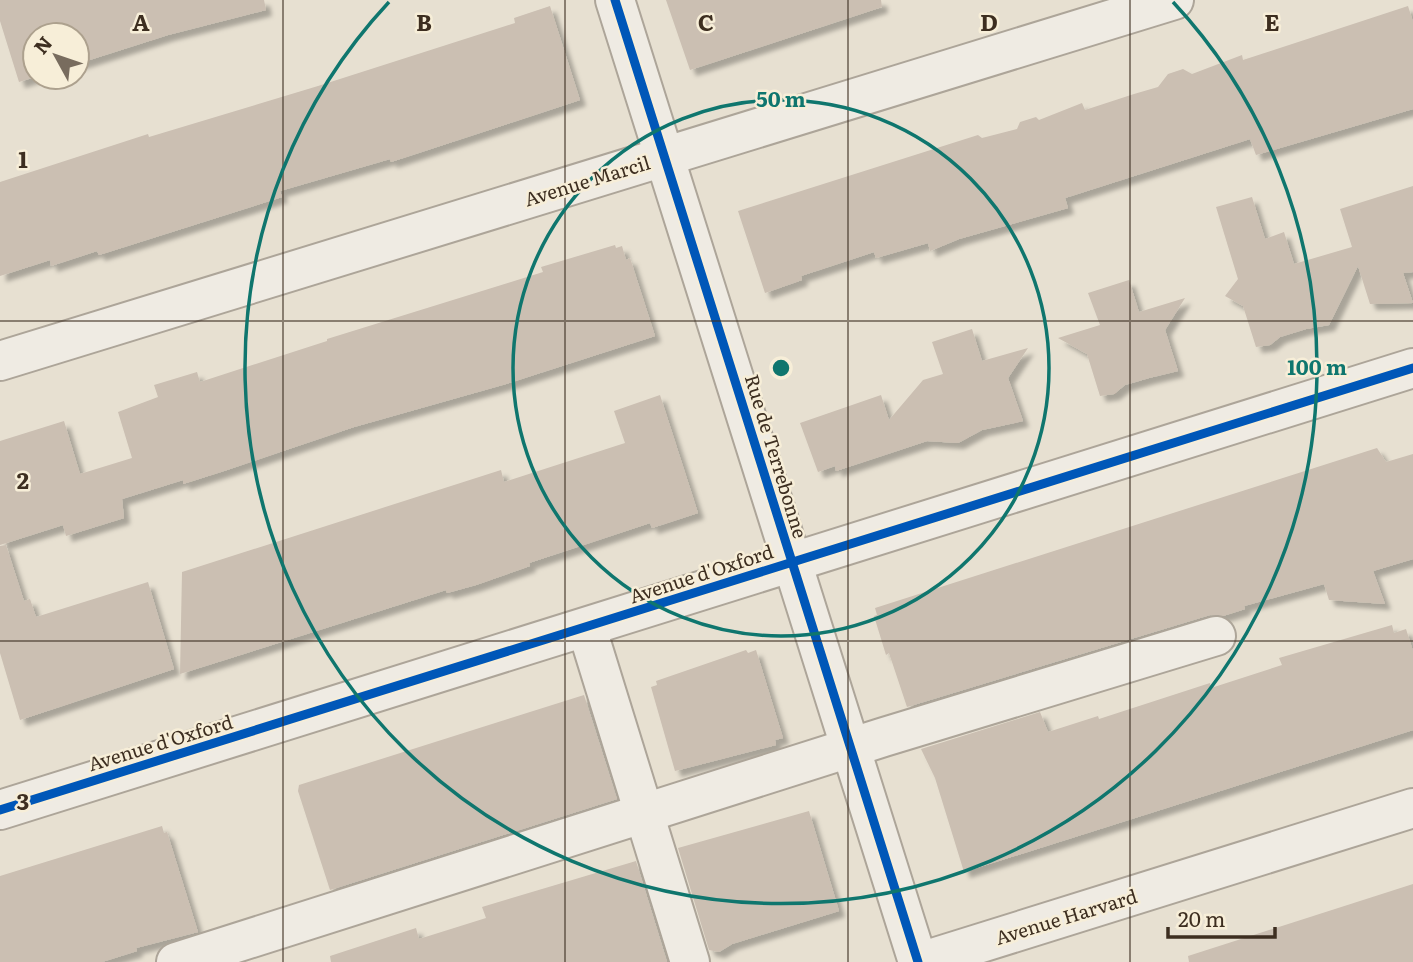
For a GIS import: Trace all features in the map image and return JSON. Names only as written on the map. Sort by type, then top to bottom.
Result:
[{"type":"street","name":"Rue de Terrebonne","points":[[615,0],[919,962]]},
{"type":"street","name":"Avenue Marcil","points":[[0,361],[1174,0]]},
{"type":"street","name":"Avenue d'Oxford","points":[[0,810],[587,629],[792,562],[1413,368]]},
{"type":"street","points":[[587,629],[690,962]]},
{"type":"street","points":[[176,962],[850,748],[1216,636]]},
{"type":"street","name":"Avenue Harvard","points":[[919,962],[1413,808]]},
{"type":"building","points":[[0,0],[264,0],[266,10],[168,35],[91,60],[91,21],[21,21],[19,82],[0,21]]},
{"type":"building","points":[[666,0],[881,0],[882,7],[690,70]]},
{"type":"building","points":[[550,6],[580,100],[391,162],[390,159],[280,191],[282,197],[99,255],[97,251],[51,266],[50,260],[0,276],[0,182],[148,134],[149,137],[318,86],[515,23],[514,18]]},
{"type":"building","points":[[1408,6],[1413,22],[1413,109],[1256,155],[1250,139],[1065,198],[1068,208],[959,239],[930,251],[928,243],[876,258],[874,252],[801,276],[802,280],[765,293],[738,211],[978,135],[982,138],[1017,129],[1020,122],[1036,117],[1039,120],[1082,103],[1085,110],[1158,87],[1168,74],[1183,69],[1192,74],[1242,55],[1243,60]]},
{"type":"building","points":[[1413,186],[1413,272],[1403,273],[1413,303],[1370,304],[1358,266],[1329,325],[1306,329],[1280,337],[1270,345],[1256,347],[1243,306],[1225,296],[1238,279],[1216,207],[1252,197],[1265,239],[1284,232],[1294,264],[1352,247],[1340,209]]},
{"type":"building","points":[[615,245],[616,248],[622,246],[626,260],[630,258],[655,336],[506,384],[354,427],[183,484],[183,480],[122,499],[124,518],[66,536],[63,525],[0,545],[0,441],[64,421],[80,474],[132,458],[118,412],[158,397],[154,385],[197,372],[200,382],[327,339],[543,272],[541,267]]},
{"type":"building","points":[[1129,280],[1139,312],[1185,298],[1165,330],[1178,371],[1125,385],[1114,394],[1100,396],[1087,354],[1058,338],[1100,325],[1088,293]]},
{"type":"building","points":[[972,329],[982,361],[1028,348],[1008,378],[1023,421],[982,430],[958,443],[927,441],[836,471],[835,466],[818,472],[800,423],[881,395],[889,420],[923,380],[943,374],[932,342]]},
{"type":"building","points":[[660,395],[698,513],[652,528],[650,523],[529,563],[530,566],[476,585],[447,593],[446,590],[180,674],[182,572],[501,470],[504,482],[625,443],[614,411]]},
{"type":"building","points":[[1377,448],[1386,462],[1413,454],[1413,559],[1373,571],[1385,604],[1329,600],[1324,584],[1244,606],[1245,609],[1223,616],[1210,615],[907,707],[889,653],[886,655],[874,616],[877,615],[875,608]]},
{"type":"building","points":[[6,545],[24,601],[30,599],[36,617],[148,582],[174,669],[20,720],[0,653],[0,546]]},
{"type":"building","points":[[1392,625],[1394,633],[1406,629],[1413,651],[1413,730],[964,872],[935,778],[921,749],[1040,712],[1048,732],[1098,716],[1099,719],[1210,683],[1211,688],[1282,665],[1279,658]]},
{"type":"building","points":[[746,650],[748,653],[756,650],[783,738],[775,740],[776,745],[675,771],[651,687],[657,685],[656,681]]},
{"type":"building","points":[[584,695],[617,799],[330,890],[298,791],[299,785]]},
{"type":"building","points":[[809,811],[839,911],[732,944],[719,952],[709,950],[678,848]]},
{"type":"building","points":[[162,826],[164,833],[167,832],[198,932],[136,948],[137,951],[102,962],[0,962],[0,876]]},
{"type":"building","points":[[636,861],[667,962],[331,962],[330,956],[416,928],[419,939],[486,918],[482,907]]},
{"type":"building","points":[[1413,884],[1413,962],[1189,962],[1188,956]]},
{"type":"cycle path","points":[[615,0],[918,962]]},
{"type":"cycle path","points":[[0,810],[1413,368]]}]
